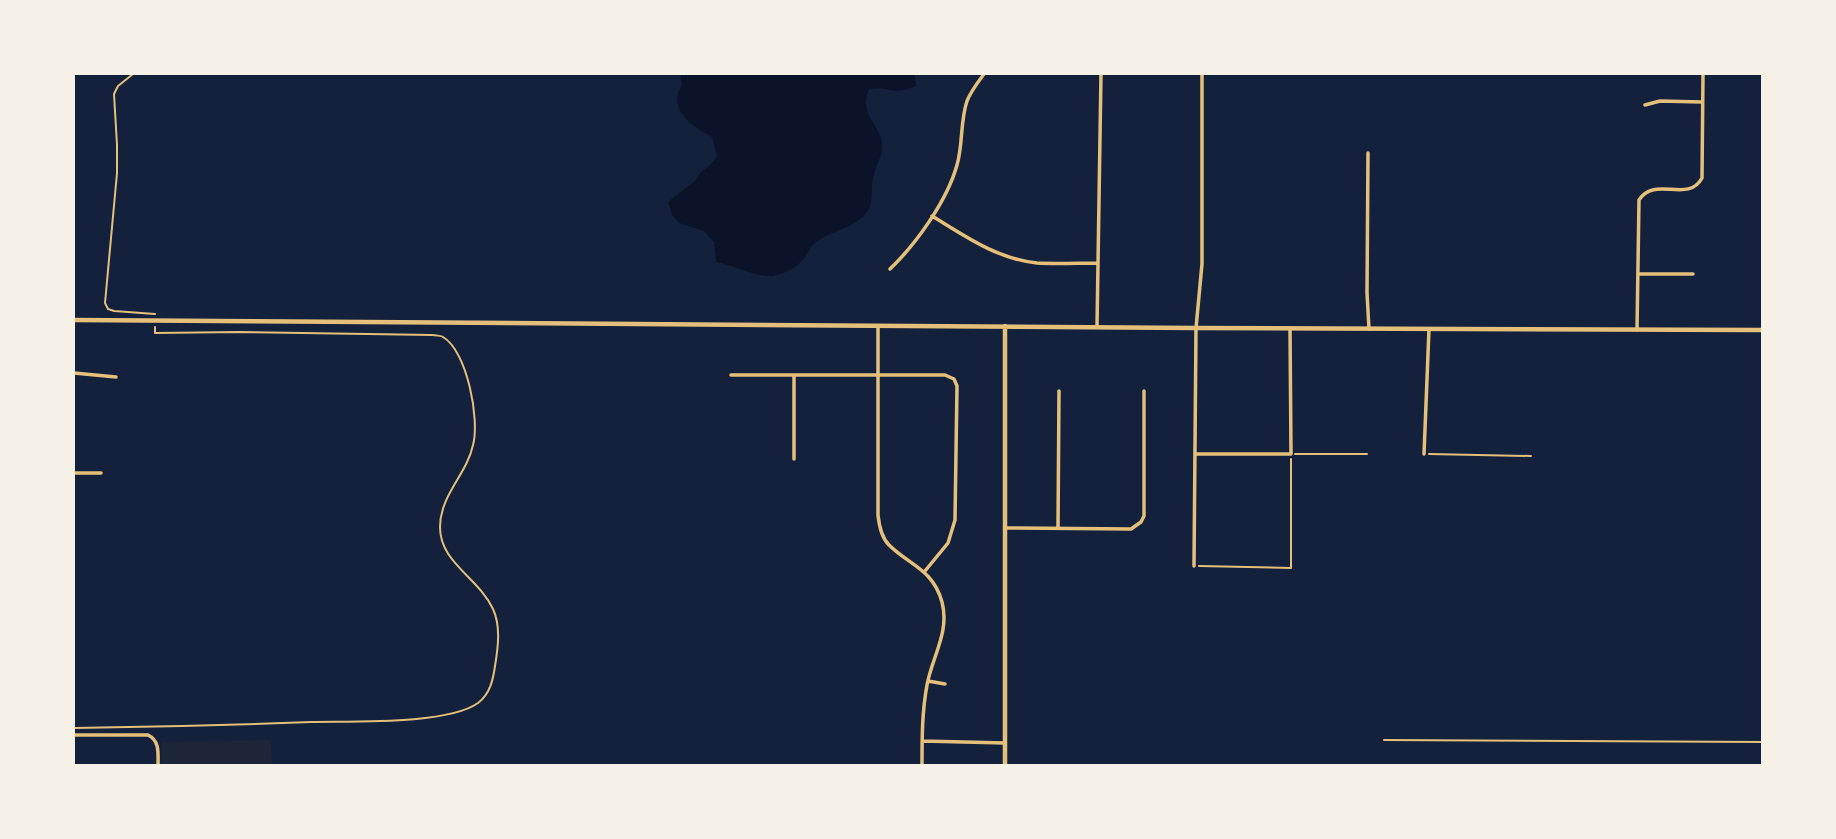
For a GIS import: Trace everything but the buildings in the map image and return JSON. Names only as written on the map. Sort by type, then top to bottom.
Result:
[{"type":"street","points":[[890,269],[932,216],[951,180],[957,164],[967,101],[984,74]]},
{"type":"street","points":[[1097,327],[1101,74]]},
{"type":"street","points":[[1194,566],[1196,328],[1202,264],[1202,74]]},
{"type":"street","points":[[1637,330],[1639,200],[1643,193],[1652,189],[1690,190],[1698,185],[1702,178],[1703,74]]},
{"type":"street","points":[[1645,105],[1660,102],[1703,102]]},
{"type":"street","points":[[1367,153],[1369,329]]},
{"type":"street","points":[[932,216],[993,252],[1015,259],[1037,263],[1098,263]]},
{"type":"street","points":[[1638,274],[1693,274]]},
{"type":"street","points":[[74,320],[1762,330]]},
{"type":"street","points":[[878,326],[880,529],[888,544],[925,571],[942,600],[945,617],[928,681],[922,725],[922,765]]},
{"type":"street","points":[[1004,765],[1005,326]]},
{"type":"street","points":[[1195,454],[1291,454],[1290,328]]},
{"type":"street","points":[[1424,454],[1429,329]]},
{"type":"street","points":[[74,373],[116,377]]},
{"type":"street","points":[[731,375],[945,375],[954,379],[957,386],[956,520],[948,542],[925,571]]},
{"type":"street","points":[[794,375],[794,459]]},
{"type":"street","points":[[1058,528],[1059,391]]},
{"type":"street","points":[[1005,528],[1130,529],[1141,522],[1144,516],[1144,391]]},
{"type":"street","points":[[74,472],[101,473]]},
{"type":"street","points":[[928,681],[946,684]]},
{"type":"street","points":[[74,735],[141,733],[153,738],[157,743],[158,765]]},
{"type":"street","points":[[922,741],[1005,743]]},
{"type":"lane","points":[[1384,740],[1762,742]]},
{"type":"path","points":[[133,74],[118,86],[114,94],[117,173],[105,303],[108,309],[114,311],[155,313]]},
{"type":"path","points":[[74,727],[173,727],[416,719],[457,713],[477,704],[492,682],[498,647],[494,611],[484,594],[446,553],[441,542],[440,514],[474,445],[473,401],[462,362],[452,346],[442,337],[432,335],[155,333]]},
{"type":"path","points":[[1194,566],[1291,568],[1291,454],[1367,454]]},
{"type":"path","points":[[1424,454],[1531,456]]},
{"type":"shaded area","points":[[676,74],[915,74],[916,86],[901,91],[869,89],[867,110],[880,137],[882,149],[872,182],[871,203],[866,213],[853,224],[814,244],[802,261],[791,270],[767,276],[716,262],[714,242],[704,231],[679,223],[672,215],[668,202],[695,181],[717,156],[712,137],[696,128],[679,109],[678,93],[682,84],[680,75]]},
{"type":"shaded area","points":[[271,740],[272,765],[162,765],[162,742]]}]
